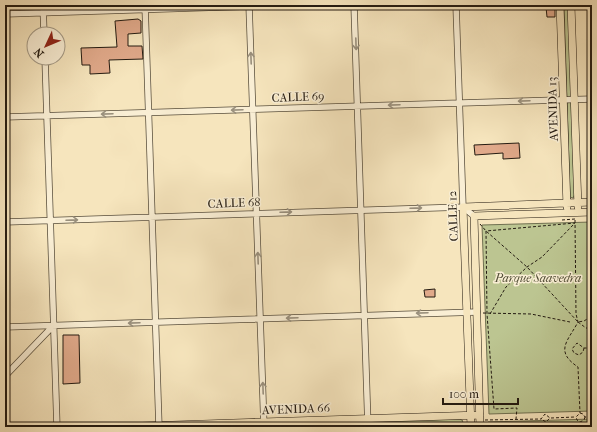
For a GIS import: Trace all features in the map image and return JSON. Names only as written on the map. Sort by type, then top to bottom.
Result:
[{"type":"main road","name":"AVENIDA 13","points":[[560,5],[568,213]]},
{"type":"main road","name":"AVENIDA 13","points":[[570,5],[578,203],[577,216]]},
{"type":"main road","name":"CALLE 68","points":[[463,206],[592,202]]},
{"type":"main road","name":"CALLE 12","points":[[463,206],[470,427]]},
{"type":"main road","points":[[474,216],[568,213],[577,216],[592,212]]},
{"type":"main road","name":"CALLE 12","points":[[474,216],[479,312],[481,422]]},
{"type":"main road","name":"AVENIDA 66","points":[[112,427],[264,424],[368,418],[470,415],[481,422]]},
{"type":"main road","points":[[453,427],[470,427],[481,422]]},
{"type":"street","points":[[43,5],[44,26]]},
{"type":"street","points":[[5,14],[145,7],[289,5]]},
{"type":"street","points":[[354,5],[368,427]]},
{"type":"street","name":"CALLE 12","points":[[456,5],[463,206]]},
{"type":"street","points":[[249,6],[264,424]]},
{"type":"street","points":[[145,7],[157,322],[159,426]]},
{"type":"street","points":[[45,66],[57,427]]},
{"type":"street","name":"CALLE 69","points":[[5,117],[592,99]]},
{"type":"street","points":[[463,206],[474,216]]},
{"type":"street","name":"CALLE 68","points":[[5,222],[463,206]]},
{"type":"street","points":[[5,327],[479,312]]},
{"type":"street","points":[[5,376],[53,326]]},
{"type":"path","points":[[481,422],[541,419],[546,422],[550,418],[576,417],[580,413],[578,367],[566,357],[564,346],[578,322],[576,314],[575,223],[577,216]]},
{"type":"path","points":[[480,223],[486,231],[527,267],[578,322],[586,328],[592,328]]},
{"type":"path","points":[[486,231],[575,223]]},
{"type":"path","points":[[490,314],[506,288],[527,267],[542,257],[575,223]]},
{"type":"path","points":[[486,231],[487,314],[494,409],[517,408],[516,420]]},
{"type":"path","points":[[479,312],[487,314],[531,314],[570,322]]},
{"type":"path","points":[[578,322],[584,321],[592,316]]},
{"type":"path","points":[[584,348],[583,352],[579,355],[574,353],[572,349],[577,343],[584,348],[592,348]]},
{"type":"path","points":[[580,413],[585,417],[592,417]]},
{"type":"path","points":[[541,419],[545,414],[550,418]]},
{"type":"path","points":[[576,417],[580,422],[584,420],[585,417]]},
{"type":"green space","points":[[564,5],[568,5],[575,194],[573,198],[570,197]]},
{"type":"green space","name":"Parque Saavedra","points":[[592,222],[592,411],[489,414],[482,225]]},
{"type":"green space","points":[[460,419],[463,421],[460,425],[389,427],[189,427]]},
{"type":"green space","points":[[592,419],[592,427],[488,427],[488,422]]},
{"type":"building","points":[[546,7],[552,7],[555,9],[555,17],[547,17]]},
{"type":"building","points":[[138,19],[141,21],[141,33],[128,34],[128,46],[142,46],[143,59],[109,60],[110,73],[90,74],[90,65],[82,65],[81,48],[117,47],[115,21]]},
{"type":"building","points":[[519,143],[520,158],[503,159],[503,153],[475,155],[474,145]]},
{"type":"building","points":[[435,289],[435,297],[425,297],[424,290]]},
{"type":"building","points":[[63,335],[79,335],[80,383],[63,384]]}]
